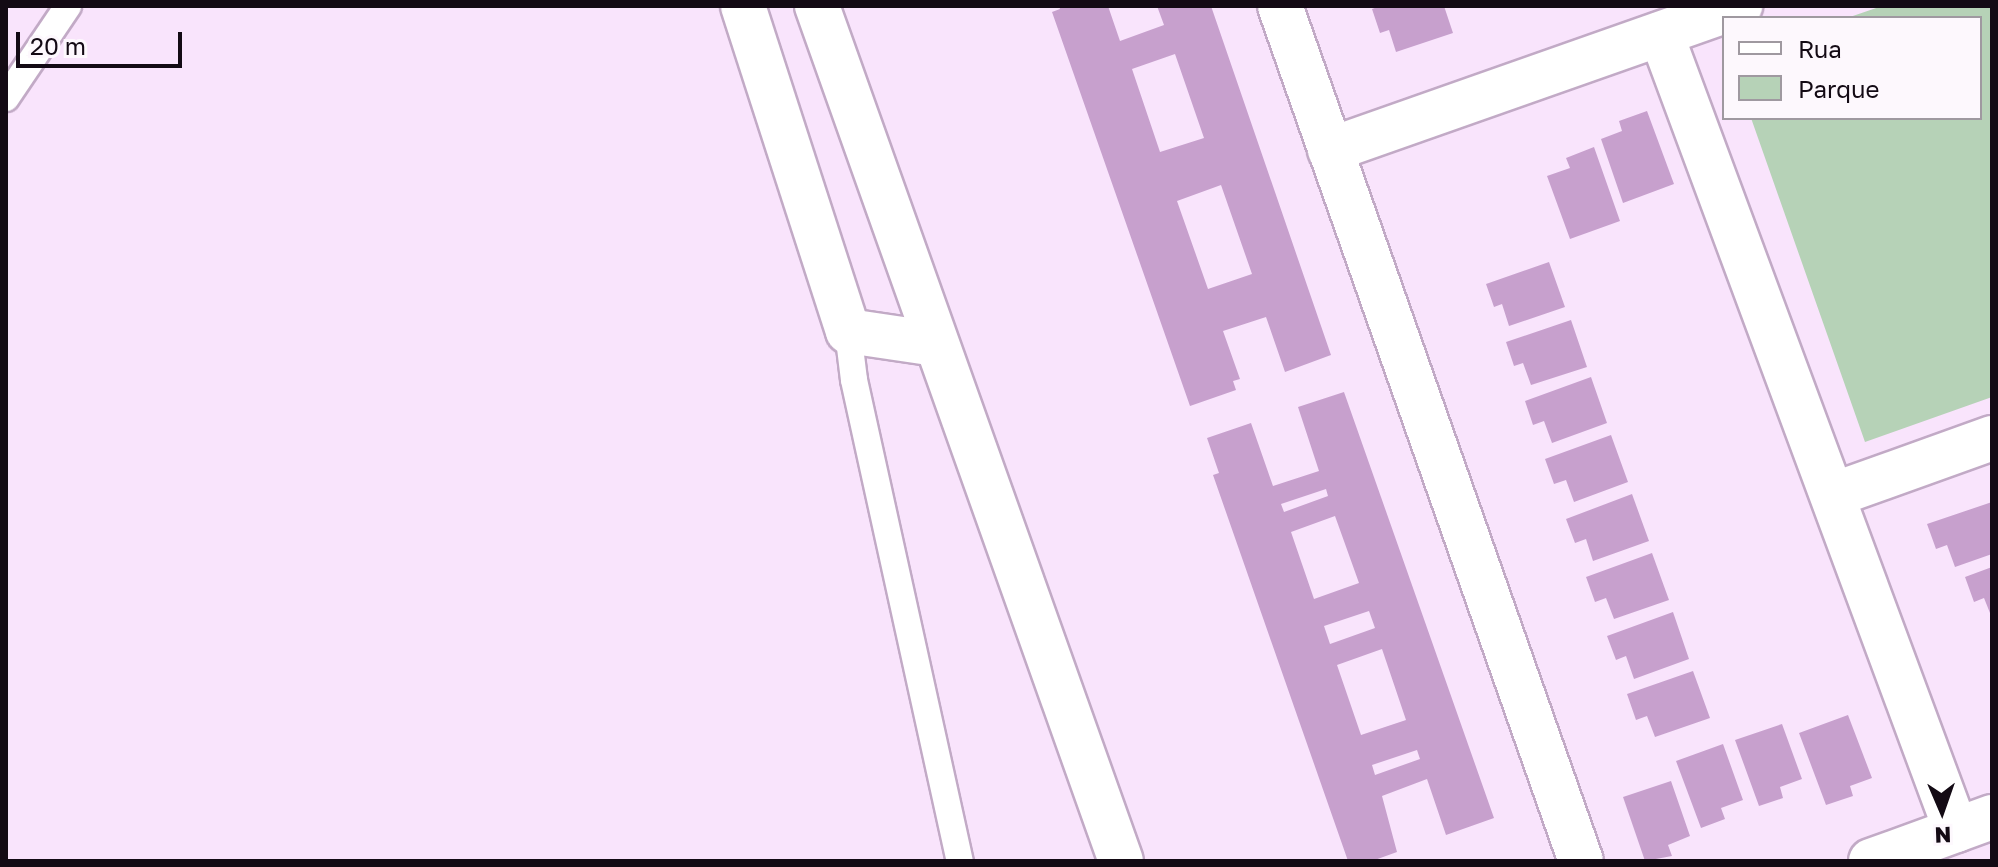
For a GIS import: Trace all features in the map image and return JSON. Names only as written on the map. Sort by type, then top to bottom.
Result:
[{"type":"street","points":[[743,6],[848,331],[936,344]]},
{"type":"street","points":[[817,6],[1121,861]]},
{"type":"street","points":[[1280,6],[1581,861]]},
{"type":"street","points":[[1330,150],[1740,6]]},
{"type":"street","points":[[1661,34],[1833,495],[1974,824],[1871,861]]},
{"type":"street","points":[[1833,495],[1992,438]]},
{"type":"lane","points":[[6,98],[68,6]]},
{"type":"lane","points":[[848,331],[854,380],[960,861]]},
{"type":"green space","points":[[1882,6],[1992,6],[1992,397],[1865,442],[1752,120],[1982,120],[1982,16],[1853,16]]},
{"type":"building","points":[[1059,6],[1108,6],[1120,41],[1164,25],[1157,6],[1211,6],[1331,355],[1285,372],[1266,317],[1223,331],[1240,379],[1233,381],[1236,390],[1190,406],[1052,12],[1060,9]],"holes":[[[1175,54],[1204,138],[1160,152],[1132,69]],[[1221,185],[1252,274],[1208,289],[1177,201]]]},
{"type":"building","points":[[1380,6],[1444,6],[1453,33],[1396,52],[1389,30],[1380,33],[1372,9]]},
{"type":"building","points":[[1647,111],[1674,184],[1623,203],[1601,139],[1622,131],[1619,121]]},
{"type":"building","points":[[1594,147],[1620,221],[1570,239],[1547,176],[1570,168],[1566,158]]},
{"type":"building","points":[[1549,262],[1565,307],[1509,326],[1502,304],[1494,307],[1486,284]]},
{"type":"building","points":[[1571,320],[1587,367],[1531,385],[1523,363],[1514,366],[1506,342]]},
{"type":"building","points":[[1591,377],[1607,423],[1552,443],[1544,421],[1533,425],[1525,401]]},
{"type":"building","points":[[1344,392],[1494,818],[1446,835],[1427,779],[1382,796],[1397,852],[1372,861],[1348,861],[1213,475],[1219,473],[1207,438],[1251,423],[1273,486],[1319,471],[1298,407]],"holes":[[[1326,489],[1328,496],[1284,512],[1281,504]],[[1335,516],[1359,583],[1314,599],[1291,532]],[[1369,611],[1375,628],[1330,644],[1324,626]],[[1382,649],[1406,720],[1361,735],[1337,665]],[[1417,750],[1420,759],[1375,775],[1372,765]]]},
{"type":"building","points":[[1611,435],[1628,482],[1574,502],[1566,480],[1554,484],[1545,459]]},
{"type":"building","points":[[1632,494],[1649,541],[1593,561],[1586,539],[1575,543],[1566,519]]},
{"type":"building","points":[[1992,502],[1992,554],[1955,567],[1947,545],[1936,549],[1927,524]]},
{"type":"building","points":[[1652,553],[1669,600],[1614,619],[1606,598],[1595,602],[1586,577]]},
{"type":"building","points":[[1992,567],[1992,618],[1984,598],[1974,602],[1965,577]]},
{"type":"building","points":[[1673,612],[1689,659],[1634,679],[1626,656],[1616,660],[1607,636]]},
{"type":"building","points":[[1693,671],[1710,718],[1655,737],[1647,716],[1636,720],[1627,694]]},
{"type":"building","points":[[1848,715],[1872,778],[1850,786],[1853,796],[1826,805],[1799,733]]},
{"type":"building","points":[[1782,724],[1802,779],[1780,787],[1783,798],[1759,806],[1735,740]]},
{"type":"building","points":[[1723,744],[1743,800],[1721,808],[1725,819],[1701,828],[1676,761]]},
{"type":"building","points":[[1671,781],[1690,836],[1668,845],[1672,856],[1645,861],[1623,797]]}]
